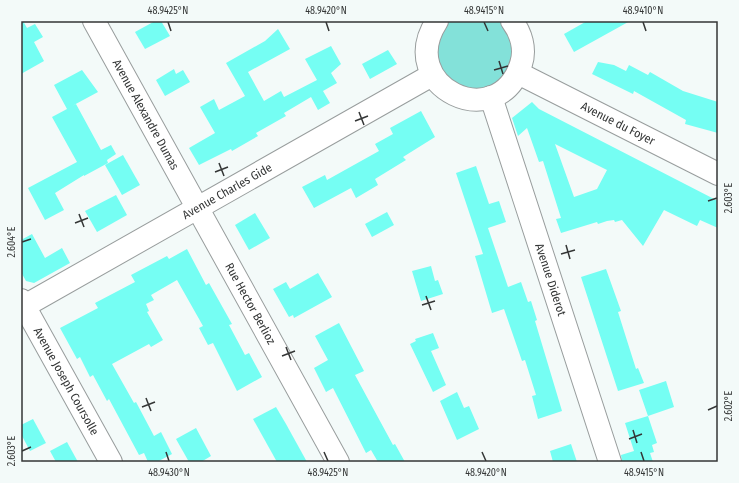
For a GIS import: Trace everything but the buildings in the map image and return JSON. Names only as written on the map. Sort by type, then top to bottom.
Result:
[{"type":"street","name":"Avenue Alexandre Dumas","points":[[94,21],[197,208]]},
{"type":"street","points":[[437,21],[431,31],[427,45],[427,60],[432,75],[440,86],[451,94],[464,99],[478,100],[491,97],[502,92],[512,84],[518,73],[523,58],[523,43],[520,24]]},
{"type":"street","name":"Avenue du Foyer","points":[[518,73],[718,174]]},
{"type":"street","name":"Avenue Charles Gide","points":[[22,305],[432,75]]},
{"type":"street","name":"Avenue Diderot","points":[[491,97],[610,462]]},
{"type":"street","name":"Rue Hector Berlioz","points":[[197,208],[338,462]]},
{"type":"street","name":"Avenue Joseph Coursolle","points":[[22,305],[111,462]]},
{"type":"shaded area","points":[[450,21],[501,21],[504,24],[513,44],[514,55],[504,79],[477,92],[452,85],[440,67],[437,58],[438,46],[442,31]]}]
